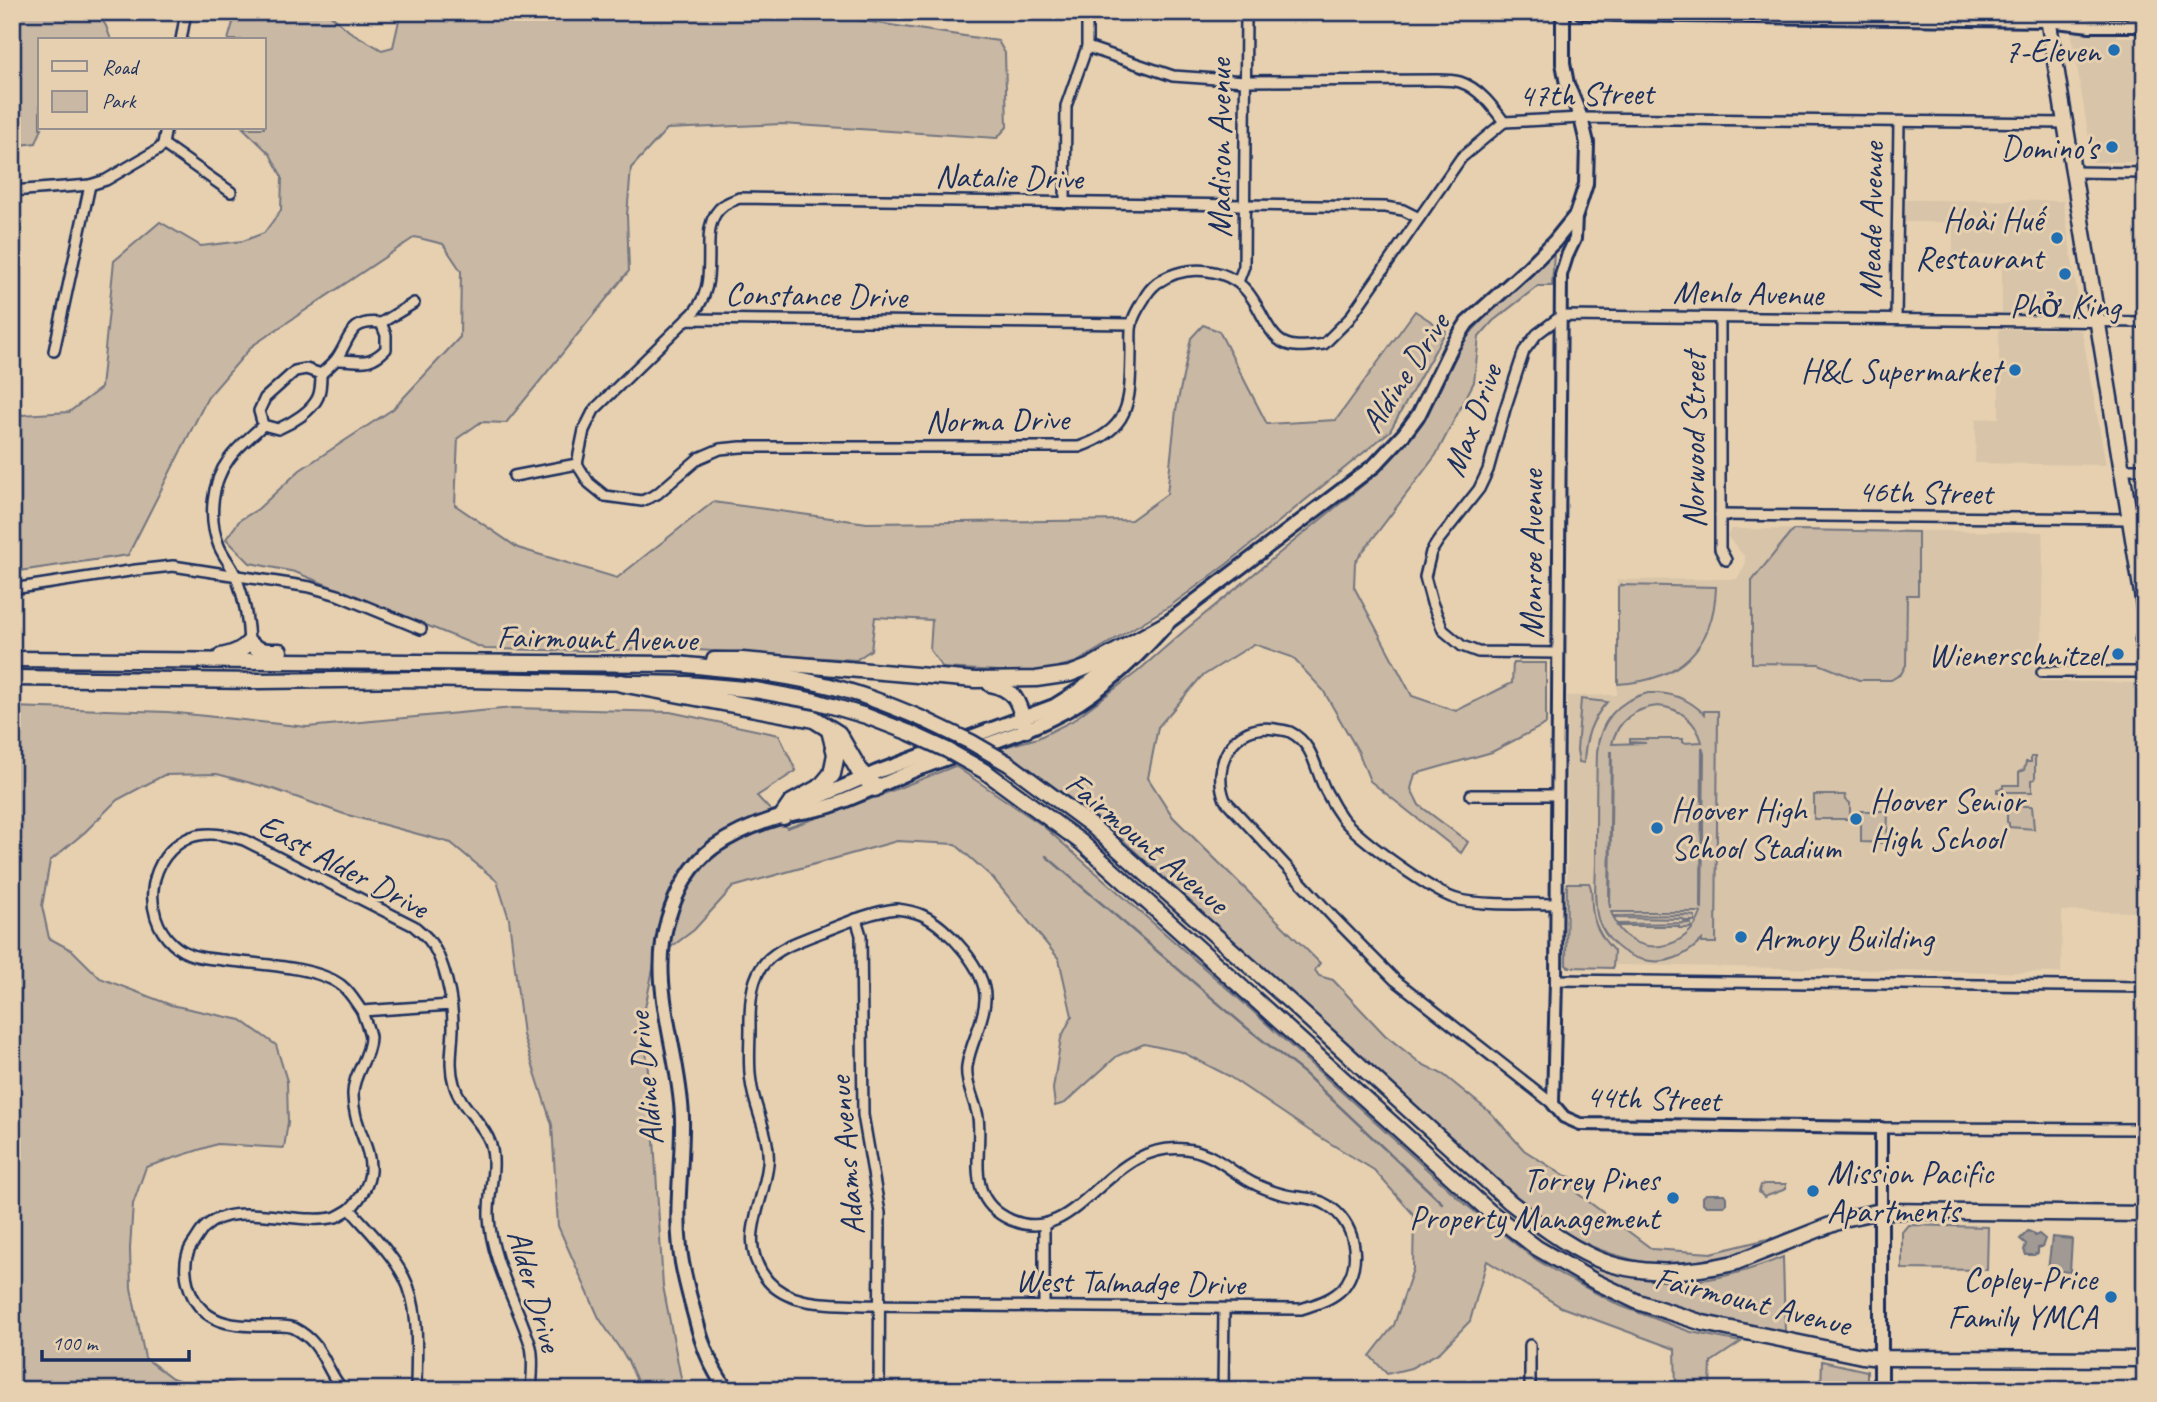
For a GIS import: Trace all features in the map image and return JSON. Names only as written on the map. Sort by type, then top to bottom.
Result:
[{"type":"highway","points":[[621,682],[805,717],[838,734],[860,772],[870,783]]},
{"type":"highway","points":[[783,816],[792,803],[821,787],[832,774],[836,754],[830,730]]},
{"type":"main road","name":"Monroe Avenue","points":[[1563,12],[1563,63],[1567,84],[1581,118],[1587,143],[1586,184],[1576,215]]},
{"type":"main road","points":[[1581,12],[2048,16],[2090,25],[2145,25]]},
{"type":"main road","points":[[2048,16],[2145,612]]},
{"type":"main road","name":"Aldine Drive","points":[[727,1389],[713,1370],[702,1346],[685,1279],[678,1219],[682,1118],[680,1088],[664,1010],[661,977],[667,920],[678,890],[694,867],[713,848],[740,832],[783,816],[813,799],[870,783],[1024,724],[1053,718],[1087,698],[1140,654],[1167,623],[1375,465],[1404,435],[1419,414],[1451,348],[1467,323],[1527,269],[1576,215]]},
{"type":"main road","points":[[677,664],[701,660],[742,660],[975,680],[1036,679],[1070,674],[1088,667],[1167,623]]},
{"type":"main road","points":[[2145,633],[2145,652]]},
{"type":"main road","points":[[195,660],[231,654],[244,648],[249,642],[262,651],[465,652],[490,662]]},
{"type":"main road","name":"Fairmount Avenue","points":[[12,659],[677,664],[816,682],[864,696],[971,742],[1009,764],[1091,825],[1510,1202],[1548,1231],[1598,1260],[1641,1269],[1677,1271],[1716,1267],[1734,1263],[1848,1217],[1881,1211],[2145,1213]]},
{"type":"main road","name":"Fairmount Avenue","points":[[12,678],[245,681],[416,679],[687,684],[767,692],[815,701],[866,716],[911,733],[986,772],[1081,842],[1489,1212],[1537,1248],[1594,1281],[1638,1302],[1703,1323],[1863,1356],[2145,1359]]},
{"type":"main road","points":[[975,680],[1009,690],[1017,701],[1024,724]]},
{"type":"main road","points":[[1881,1211],[1881,1390]]},
{"type":"street","points":[[181,38],[186,12]]},
{"type":"street","points":[[1065,203],[1066,106],[1087,47],[1087,12]]},
{"type":"street","name":"Madison Avenue","points":[[1238,282],[1244,266],[1246,12]]},
{"type":"street","name":"47th Street","points":[[1087,47],[1173,76],[1245,81],[1460,82],[1473,88],[1493,106],[1504,122],[1581,118],[2065,123]]},
{"type":"street","points":[[1238,282],[1251,296],[1279,340],[1296,346],[1324,344],[1349,319],[1461,158],[1504,122]]},
{"type":"street","name":"Meade Avenue","points":[[1896,320],[1899,122]]},
{"type":"street","points":[[12,191],[89,185],[106,180],[159,149],[163,144],[166,130]]},
{"type":"street","points":[[163,144],[232,191]]},
{"type":"street","points":[[2073,172],[2145,173]]},
{"type":"street","points":[[54,351],[89,185]]},
{"type":"street","name":"Natalie Drive","points":[[687,319],[696,312],[706,296],[710,274],[709,236],[712,222],[723,205],[739,198],[1385,207],[1403,210],[1419,218]]},
{"type":"street","name":"Monroe Avenue","points":[[1553,1104],[1557,904],[1560,275],[1575,239],[1576,215]]},
{"type":"street","name":"Norma Drive","points":[[577,464],[589,483],[605,496],[642,501],[663,490],[699,458],[720,449],[1079,447],[1092,443],[1121,420],[1130,396],[1132,324],[1143,301],[1158,282],[1186,271],[1213,271],[1238,282]]},
{"type":"street","points":[[263,425],[278,429],[296,421],[318,398],[321,374],[336,360],[353,329],[362,324],[380,323],[414,303]]},
{"type":"street","name":"Menlo Avenue","points":[[1560,316],[2145,322]]},
{"type":"street","name":"Max Drive","points":[[1558,653],[1478,652],[1462,646],[1443,630],[1425,577],[1431,552],[1479,489],[1488,470],[1524,351],[1537,334],[1560,316]]},
{"type":"street","name":"Norwood Street","points":[[1720,318],[1720,549],[1726,559]]},
{"type":"street","name":"Constance Drive","points":[[577,464],[584,430],[594,410],[687,319],[1132,324]]},
{"type":"street","points":[[336,360],[352,359],[363,363],[375,360],[386,349],[386,335],[380,323]]},
{"type":"street","points":[[263,425],[260,411],[265,398],[277,386],[295,371],[306,369],[321,374]]},
{"type":"street","points":[[249,642],[247,611],[236,575],[219,547],[212,505],[217,481],[229,459],[263,425]]},
{"type":"street","points":[[514,476],[577,464]]},
{"type":"street","points":[[2121,469],[2145,469]]},
{"type":"street","name":"46th Street","points":[[1720,515],[2130,519]]},
{"type":"street","points":[[12,589],[173,566],[310,587],[421,629]]},
{"type":"street","points":[[2042,672],[2145,672]]},
{"type":"street","name":"44th Street","points":[[1557,904],[1458,900],[1437,891],[1364,840],[1343,818],[1325,791],[1311,753],[1306,745],[1290,732],[1263,727],[1246,733],[1228,751],[1220,770],[1221,791],[1231,809],[1395,980],[1553,1104],[1564,1117],[1580,1124],[2145,1129]]},
{"type":"street","points":[[1471,794],[1557,795]]},
{"type":"street","name":"East Alder Drive","points":[[362,1011],[343,987],[330,978],[310,972],[191,956],[174,945],[162,932],[153,906],[155,877],[161,863],[173,849],[192,837],[225,834],[244,840],[414,926],[430,941],[435,951],[452,1005]]},
{"type":"street","name":"West Talmadge Drive","points":[[909,910],[936,923],[972,959],[986,995],[984,1011],[970,1052],[967,1074],[977,1115],[976,1167],[979,1181],[992,1206],[1009,1219],[1044,1226],[1073,1210],[1132,1160],[1166,1149],[1192,1150],[1211,1155],[1254,1184],[1274,1192],[1327,1204],[1340,1215],[1349,1229],[1354,1243],[1355,1261],[1343,1288],[1333,1297],[1301,1310],[880,1305],[811,1302],[796,1299],[778,1290],[767,1280],[755,1258],[752,1240],[752,1226],[768,1164],[766,1136],[750,1080],[750,1003],[755,977],[767,960],[786,945],[878,911],[909,910]]},
{"type":"street","name":"Adams Avenue","points":[[856,919],[861,935],[863,1115],[880,1213],[879,1390]]},
{"type":"street","points":[[1556,980],[2145,987]]},
{"type":"street","points":[[343,1390],[314,1341],[291,1326],[239,1326],[221,1323],[209,1315],[194,1299],[186,1279],[190,1249],[205,1227],[219,1219],[239,1214],[317,1219],[337,1216],[350,1209],[358,1201],[369,1181],[370,1166],[369,1151],[355,1111],[353,1092],[355,1080],[366,1057],[370,1036],[362,1011],[452,1005]]},
{"type":"street","name":"Alder Drive","points":[[452,1005],[450,1068],[455,1088],[490,1143],[493,1162],[489,1217],[494,1249],[532,1350],[531,1390]]},
{"type":"street","points":[[1881,1128],[1881,1211]]},
{"type":"street","points":[[350,1209],[405,1278],[416,1316],[416,1390]]},
{"type":"street","points":[[1044,1226],[1044,1307]]},
{"type":"street","points":[[1223,1390],[1224,1309]]},
{"type":"street","points":[[1530,1345],[1530,1390]]},
{"type":"shaded area","points":[[2068,12],[2116,12],[2117,37],[2135,37],[2135,93],[2142,121],[2141,162],[2093,162]]},
{"type":"shaded area","points":[[1904,200],[2063,201],[2080,313],[2002,313],[2002,256],[2006,255],[1953,255],[1953,222],[1903,222]]},
{"type":"shaded area","points":[[1999,329],[2082,332],[2106,465],[1975,463],[1976,419],[1999,418]]},
{"type":"shaded area","name":"Hoover Senior High School","points":[[1732,529],[2043,532],[2041,681],[2137,683],[2145,726],[2145,912],[2062,911],[2061,973],[1567,964],[1567,696],[1617,695],[1617,580],[1737,579],[1745,565],[1745,557],[1727,536]]},
{"type":"shaded area","points":[[1706,1194],[1724,1194],[1726,1204],[1706,1206],[1703,1197]]},
{"type":"shaded area","points":[[2028,1231],[2045,1239],[2042,1247],[2038,1248],[2038,1253],[2034,1255],[2026,1255],[2026,1244],[2020,1239]]},
{"type":"shaded area","points":[[2052,1237],[2072,1239],[2070,1272],[2048,1270]]},
{"type":"green space","points":[[12,12],[97,12],[110,38],[38,38],[38,130],[41,130],[36,143],[12,146]]},
{"type":"green space","points":[[236,12],[327,12],[349,31],[382,50],[393,47],[401,12],[825,12],[830,16],[998,41],[1005,53],[1007,127],[997,138],[782,124],[667,129],[631,168],[627,215],[629,271],[506,423],[481,422],[458,438],[455,505],[518,548],[617,578],[713,502],[867,523],[1131,520],[1167,494],[1176,410],[1191,338],[1203,325],[1219,331],[1267,424],[1336,420],[1415,311],[1446,331],[1390,431],[1227,564],[1170,606],[1077,662],[1035,673],[943,668],[930,650],[932,620],[875,617],[871,650],[856,660],[665,648],[596,651],[485,649],[295,572],[250,563],[226,539],[240,520],[258,509],[300,470],[393,409],[460,337],[461,271],[443,244],[415,237],[252,346],[208,397],[128,555],[12,572],[12,403],[22,415],[69,412],[101,388],[114,261],[160,222],[201,246],[243,241],[264,233],[281,210],[282,177],[270,154],[245,130],[266,130],[266,38],[229,38]]},
{"type":"green space","points":[[1554,252],[1552,286],[1538,286],[1493,321],[1479,337],[1474,382],[1436,455],[1355,562],[1354,587],[1412,696],[1456,711],[1512,683],[1513,663],[1546,663],[1546,724],[1492,752],[1415,774],[1411,789],[1419,805],[1468,842],[1461,853],[1370,781],[1358,751],[1323,690],[1292,657],[1254,644],[1201,677],[1158,727],[1148,778],[1173,817],[1320,963],[1315,970],[1319,976],[1333,980],[1385,1035],[1420,1063],[1444,1075],[1492,1114],[1524,1150],[1563,1175],[1577,1179],[1574,1189],[1577,1193],[1652,1249],[1711,1253],[1772,1238],[1774,1241],[1706,1262],[1669,1264],[1631,1259],[1594,1247],[1548,1221],[1508,1191],[1103,822],[1000,748],[1038,738],[1072,721],[1137,672],[1380,471],[1418,427],[1465,339],[1492,309]]},
{"type":"green space","points":[[1793,530],[1918,532],[1918,595],[1907,595],[1906,665],[1901,674],[1891,680],[1859,680],[1819,664],[1752,663],[1752,581]]},
{"type":"green space","points":[[1618,587],[1716,587],[1714,609],[1708,627],[1700,644],[1689,657],[1659,676],[1618,684]]},
{"type":"green space","name":"Hoover High School Stadium","points":[[1648,693],[1664,694],[1685,700],[1704,714],[1704,711],[1718,711],[1716,943],[1702,943],[1702,940],[1682,955],[1660,961],[1636,958],[1615,945],[1601,926],[1596,904],[1596,780],[1599,742],[1612,714],[1637,696]],"holes":[[[1650,707],[1666,707],[1686,717],[1696,728],[1702,742],[1683,743],[1683,739],[1630,739],[1630,742],[1646,743],[1612,744],[1618,729],[1628,717]],[[1702,747],[1704,754],[1701,907]],[[1611,752],[1612,752],[1610,908]],[[1611,912],[1701,913],[1695,926],[1686,935],[1663,946],[1638,943],[1617,926],[1691,928],[1691,923],[1617,925]]]},
{"type":"green space","points":[[1581,699],[1607,702],[1590,730],[1584,763],[1579,762],[1577,750]]},
{"type":"green space","points":[[12,707],[168,712],[307,727],[513,708],[670,712],[779,735],[796,771],[757,796],[787,828],[955,766],[1042,825],[1464,1203],[1532,1257],[1621,1306],[1691,1332],[1741,1342],[1711,1362],[1710,1390],[1676,1390],[1675,1349],[1561,1307],[1487,1261],[1470,1321],[1440,1352],[1411,1368],[1387,1374],[1370,1356],[1394,1325],[1413,1269],[1414,1215],[1374,1170],[1227,1075],[1182,1052],[1144,1044],[1117,1056],[1065,1103],[1055,1106],[1053,1089],[1061,1038],[1072,1016],[1059,959],[993,878],[955,844],[897,841],[733,887],[694,930],[655,959],[643,1018],[653,1123],[663,1286],[681,1390],[641,1390],[628,1361],[599,1318],[558,1226],[552,1125],[523,1035],[509,919],[497,881],[451,843],[344,814],[273,789],[217,774],[164,775],[117,800],[85,832],[50,861],[42,906],[49,938],[73,951],[100,978],[171,1005],[241,1020],[276,1045],[287,1081],[288,1122],[284,1148],[217,1144],[146,1167],[133,1204],[130,1248],[131,1288],[145,1358],[172,1378],[199,1387],[227,1382],[257,1390],[12,1390]]},
{"type":"green space","points":[[2031,757],[2035,757],[2032,792],[1997,792],[2003,785],[2019,785],[2019,772],[2024,770],[2026,762],[2031,762]]},
{"type":"green space","points":[[1814,795],[1845,795],[1850,803],[1850,819],[1814,819]]},
{"type":"green space","points":[[2032,806],[2034,829],[2009,827],[2007,808]]},
{"type":"green space","points":[[1861,811],[1888,811],[1887,843],[1861,842]]},
{"type":"green space","points":[[1567,883],[1589,883],[1596,925],[1614,951],[1613,968],[1566,965]]},
{"type":"green space","points":[[1614,916],[1695,916],[1695,921],[1614,918]]},
{"type":"green space","points":[[1764,1184],[1786,1184],[1786,1189],[1764,1197],[1759,1192]]},
{"type":"green space","points":[[1908,1225],[1988,1227],[1987,1270],[1902,1269],[1902,1232]]},
{"type":"green space","points":[[1783,1257],[1785,1333],[1682,1310],[1587,1270],[1589,1265],[1640,1278],[1687,1281],[1733,1274]]},
{"type":"green space","points":[[1822,1361],[1867,1371],[1867,1390],[1821,1390]]},
{"type":"waterway","points":[[1046,856],[1247,1028],[1304,1073],[1442,1203]]},
{"type":"place","name":"7-Eleven","points":[[2114,50]]},
{"type":"place","name":"Domino's","points":[[2112,147]]},
{"type":"place","name":"Hoài Huế Restaurant","points":[[2057,238]]},
{"type":"place","name":"Phở King","points":[[2065,274]]},
{"type":"place","name":"H&L Supermarket","points":[[2015,370]]},
{"type":"place","name":"Wienerschnitzel","points":[[2118,654]]},
{"type":"place","name":"Hoover Senior High School","points":[[1856,819]]},
{"type":"place","name":"Hoover High School Stadium","points":[[1657,828]]},
{"type":"place","name":"Armory Building","points":[[1741,937]]},
{"type":"place","name":"Mission Pacific Apartments","points":[[1813,1191]]},
{"type":"place","name":"Torrey Pines Property Management","points":[[1673,1198]]},
{"type":"place","name":"Copley-Price Family YMCA","points":[[2111,1297]]}]
